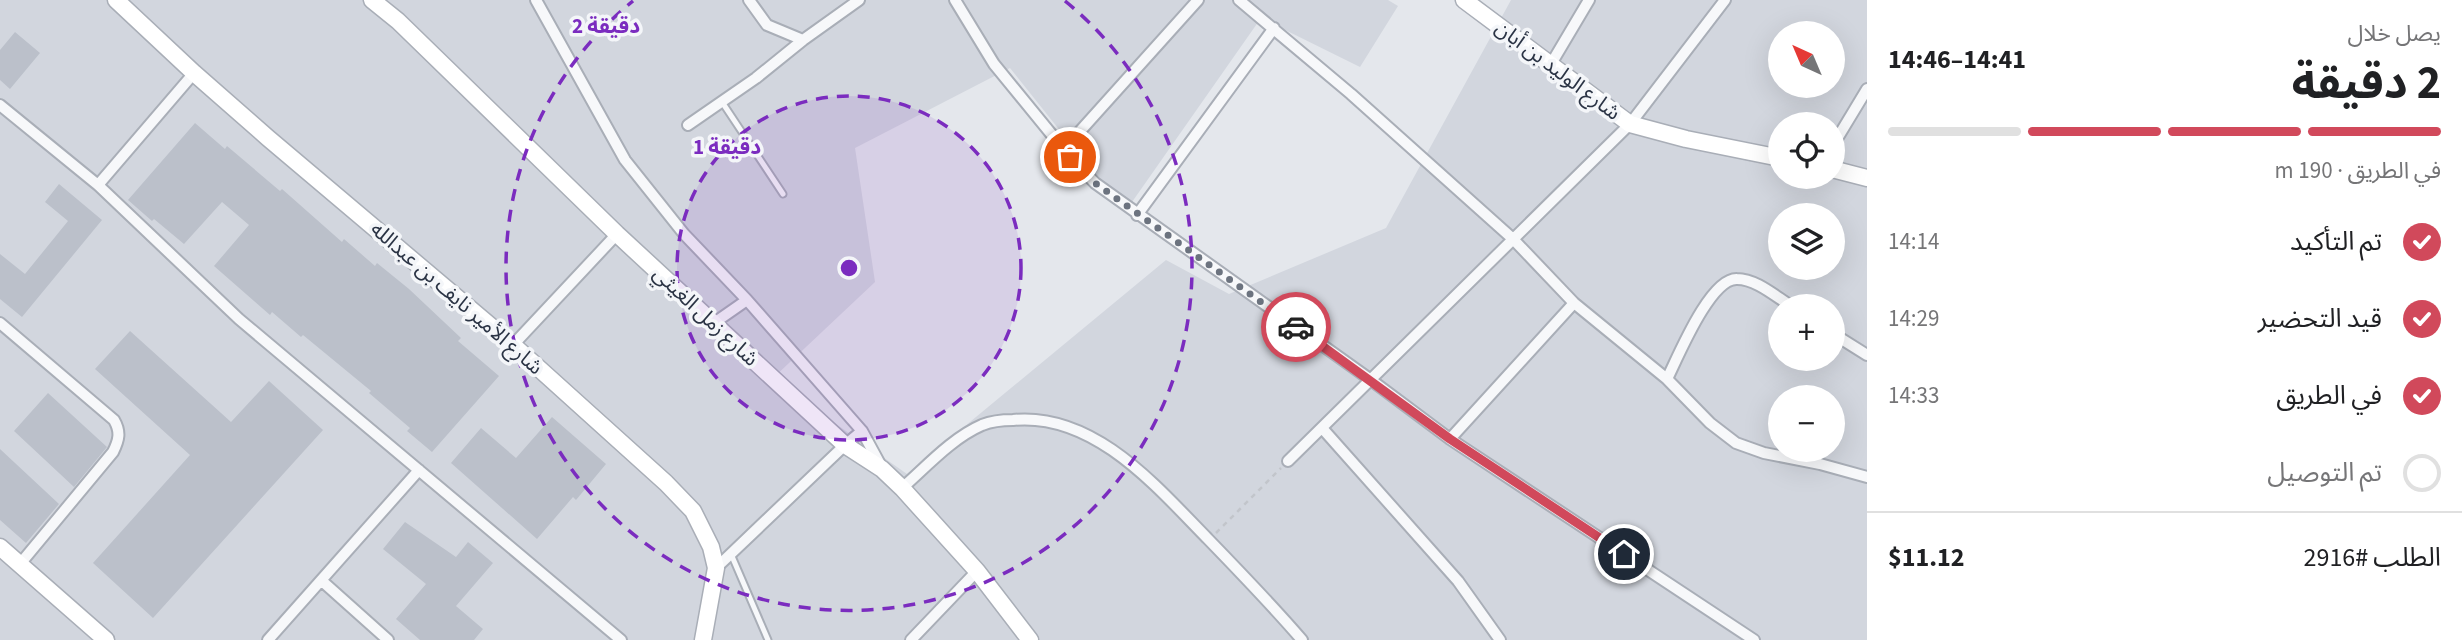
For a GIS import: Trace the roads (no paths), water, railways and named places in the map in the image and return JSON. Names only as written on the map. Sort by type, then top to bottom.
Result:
[{"type":"street","name":"شارع الأمير نايف بن عبدالله","points":[[116,0],[194,73],[513,345],[684,502],[702,526],[716,568],[703,640]]},
{"type":"street","name":"شارع زمل الغيثي","points":[[372,0],[398,21],[617,234],[845,445],[882,469],[902,488],[976,570],[1030,640]]},
{"type":"street","points":[[536,0],[625,160],[684,234],[747,300],[862,431],[882,469]]},
{"type":"street","points":[[749,0],[767,25],[803,40]]},
{"type":"street","points":[[688,125],[859,0]]},
{"type":"street","points":[[955,0],[994,64],[1095,183],[1450,439],[1754,640]]},
{"type":"street","points":[[1064,149],[1198,0]]},
{"type":"street","points":[[1239,0],[1352,94],[1513,239],[1574,303],[1667,379],[1710,423],[1735,443],[1764,453],[1867,477]]},
{"type":"street","name":"شارع الوليد بن أبان","points":[[1464,0],[1630,124],[1686,139],[1768,156]]},
{"type":"street","points":[[1550,64],[1589,0]]},
{"type":"street","points":[[1289,461],[1630,124],[1725,0]]},
{"type":"street","points":[[1137,215],[1274,28]]},
{"type":"street","points":[[98,185],[194,73]]},
{"type":"street","points":[[1845,125],[1867,89]]},
{"type":"street","points":[[0,105],[98,185],[239,319],[621,640]]},
{"type":"street","points":[[1845,172],[1867,178]]},
{"type":"street","points":[[513,345],[617,234]]},
{"type":"street","points":[[1667,379],[1707,303],[1715,290],[1727,280],[1738,279],[1753,283],[1771,294]]},
{"type":"street","points":[[713,323],[747,300]]},
{"type":"street","points":[[1450,439],[1574,303]]},
{"type":"street","points":[[0,323],[114,420],[119,428],[118,443],[113,452],[20,564]]},
{"type":"street","points":[[1845,341],[1867,355]]},
{"type":"street","points":[[902,488],[968,433],[983,425],[1026,418],[1052,421],[1099,441],[1151,481],[1302,640]]},
{"type":"street","points":[[1322,428],[1458,581],[1500,640]]},
{"type":"street","points":[[716,568],[862,431]]},
{"type":"street","points":[[268,640],[419,470]]},
{"type":"street","points":[[0,547],[106,640]]},
{"type":"street","points":[[911,640],[976,570]]},
{"type":"street","points":[[322,581],[388,640]]},
{"type":"lane","points":[[722,102],[783,194]]},
{"type":"lane","points":[[731,554],[768,640]]}]
